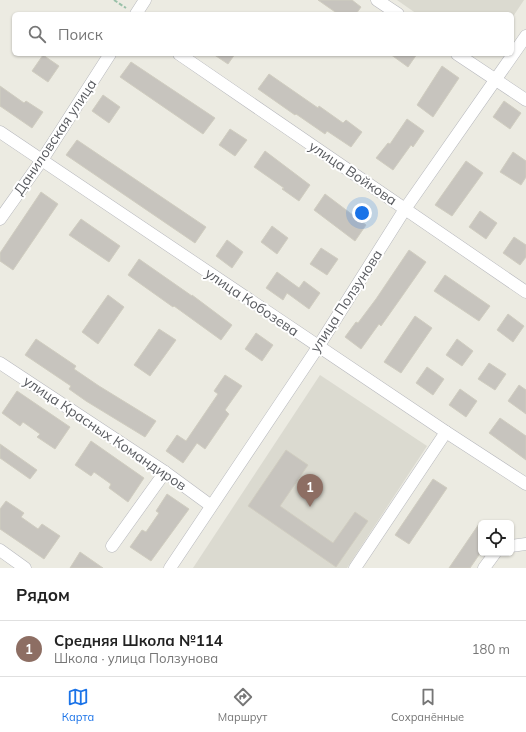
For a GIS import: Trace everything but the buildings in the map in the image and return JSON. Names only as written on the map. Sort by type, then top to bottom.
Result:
[{"type":"street","points":[[133,12],[145,0]]},
{"type":"street","points":[[377,0],[395,12]]},
{"type":"street","name":"улица Ползунова","points":[[514,53],[526,36]]},
{"type":"street","name":"Даниловская улица","points":[[0,219],[42,160],[109,56]]},
{"type":"street","name":"улица Войкова","points":[[182,56],[526,292]]},
{"type":"street","points":[[460,56],[526,100]]},
{"type":"street","name":"улица Ползунова","points":[[171,568],[210,505],[318,347],[405,209],[512,56]]},
{"type":"street","name":"улица Кобозева","points":[[0,132],[318,347],[526,484]]},
{"type":"street","name":"улица Красных Командиров","points":[[0,363],[165,472],[210,505]]},
{"type":"street","points":[[355,568],[446,432]]},
{"type":"street","points":[[112,546],[165,472]]},
{"type":"street","points":[[514,546],[526,544]]},
{"type":"street","points":[[0,550],[18,566]]},
{"type":"street","points":[[484,568],[493,556]]},
{"type":"path","points":[[114,0],[133,12]]},
{"type":"shaded area","points":[[397,0],[524,0],[514,15],[514,12],[414,12]]},
{"type":"shaded area","points":[[320,375],[427,446],[347,568],[193,568]]},
{"type":"place","name":"Средняя Школа №114","points":[[310,507]]}]
